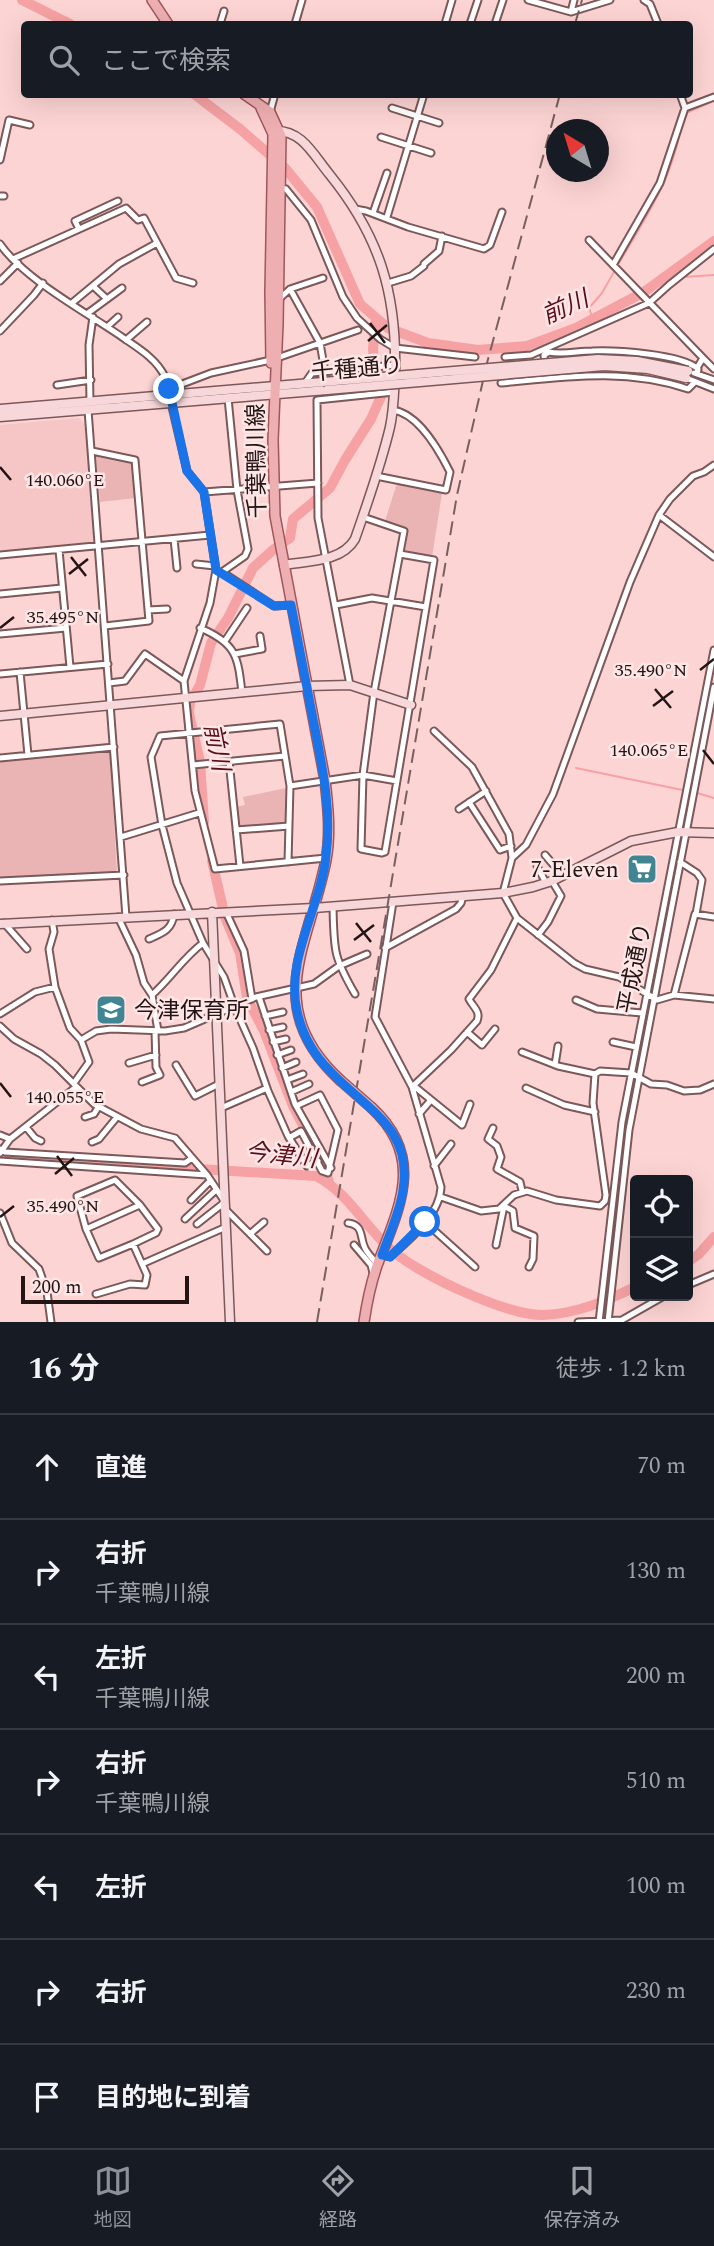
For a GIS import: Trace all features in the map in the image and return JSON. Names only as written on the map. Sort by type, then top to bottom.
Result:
[{"type":"main road","points":[[152,0],[167,21]]},
{"type":"main road","name":"千葉鴨川線","points":[[249,98],[270,111],[281,148],[279,299],[271,376],[274,390],[272,487],[291,605],[325,780],[329,816],[326,858],[299,962],[295,990],[296,1007],[306,1038],[315,1054],[390,1127],[403,1159],[403,1193],[383,1259],[374,1276],[363,1322]]},
{"type":"main road","name":"千葉鴨川線","points":[[260,106],[276,134],[270,292],[274,359]]},
{"type":"street","points":[[296,21],[302,0]]},
{"type":"street","points":[[446,21],[453,0]]},
{"type":"street","points":[[471,21],[478,0]]},
{"type":"street","points":[[496,21],[503,0]]},
{"type":"street","points":[[528,0],[570,12],[610,0]]},
{"type":"street","points":[[570,12],[574,0]]},
{"type":"street","points":[[644,0],[650,4],[656,21]]},
{"type":"street","points":[[221,21],[224,11]]},
{"type":"street","points":[[685,108],[714,97]]},
{"type":"street","points":[[270,111],[274,98]]},
{"type":"street","points":[[387,217],[423,98]]},
{"type":"street","points":[[615,267],[657,190],[685,108],[681,98]]},
{"type":"street","points":[[391,108],[439,123]]},
{"type":"street","points":[[0,160],[9,120],[30,125]]},
{"type":"street","points":[[276,134],[291,132],[299,137],[355,209],[372,241],[388,283],[395,348],[393,410],[376,476],[355,539],[348,549],[337,555],[284,565]]},
{"type":"street","points":[[381,137],[431,153]]},
{"type":"street","points":[[373,213],[387,173]]},
{"type":"street","points":[[281,185],[311,220],[343,298],[357,318],[380,340],[395,348],[475,357]]},
{"type":"street","points":[[79,229],[75,221],[118,201]]},
{"type":"street","points":[[0,281],[16,261],[126,208],[138,220],[144,218],[176,278],[193,283]]},
{"type":"street","points":[[355,209],[387,217],[408,227],[487,248],[502,212]]},
{"type":"street","points":[[388,283],[411,276],[424,266],[439,251],[442,236]]},
{"type":"street","points":[[589,240],[714,369]]},
{"type":"street","points":[[72,303],[119,264],[157,243]]},
{"type":"street","points":[[0,244],[43,283],[127,340],[162,370],[187,471],[204,492],[217,569],[210,603],[184,681],[192,765],[200,813],[215,869],[326,858]]},
{"type":"street","points":[[695,382],[688,389],[654,379],[615,374],[503,383],[508,357],[531,355],[649,303],[714,249]]},
{"type":"street","points":[[279,299],[290,289],[323,278]]},
{"type":"street","points":[[0,331],[43,283]]},
{"type":"street","points":[[93,286],[107,299]]},
{"type":"street","points":[[122,288],[90,315],[89,406],[124,875],[122,917],[144,983],[152,995],[156,1066],[160,1075],[142,1082]]},
{"type":"street","points":[[290,289],[320,343],[326,372]]},
{"type":"street","points":[[107,327],[117,317]]},
{"type":"street","points":[[127,340],[147,322]]},
{"type":"street","points":[[170,396],[211,373],[274,359],[358,330]]},
{"type":"street","points":[[559,343],[560,353]]},
{"type":"street","points":[[545,379],[544,355],[548,352],[638,353],[682,361],[697,371],[703,358]]},
{"type":"street","points":[[304,383],[312,373],[395,365]]},
{"type":"street","name":"千種通り","points":[[0,417],[170,396],[604,366],[687,375],[697,371],[714,380]]},
{"type":"street","name":"千種通り","points":[[687,375],[695,382],[714,389]]},
{"type":"street","points":[[57,385],[91,380]]},
{"type":"street","name":"千種通り","points":[[170,396],[228,398],[304,383],[325,386]]},
{"type":"street","points":[[350,685],[318,518],[317,400],[394,392]]},
{"type":"street","points":[[217,569],[245,556],[248,549],[237,490],[228,398]]},
{"type":"street","name":"千種通り","points":[[0,409],[89,406]]},
{"type":"street","points":[[376,476],[446,490],[450,472],[435,445],[411,418],[401,411],[393,410]]},
{"type":"street","points":[[92,451],[135,460],[149,621],[105,626]]},
{"type":"street","points":[[512,858],[526,845],[553,794],[630,582],[659,515],[670,499],[693,476],[714,465]]},
{"type":"street","points":[[204,492],[318,483]]},
{"type":"street","points":[[659,515],[714,557]]},
{"type":"street","points":[[363,517],[404,531],[374,692],[363,775],[361,849],[382,853],[385,852],[411,705],[433,560],[400,554]]},
{"type":"street","points":[[0,555],[210,535]]},
{"type":"street","points":[[174,538],[177,568]]},
{"type":"street","points":[[59,550],[70,667]]},
{"type":"street","points":[[196,564],[217,569],[274,606],[291,605]]},
{"type":"street","points":[[0,594],[62,588]]},
{"type":"street","points":[[336,605],[372,598],[426,607]]},
{"type":"street","points":[[225,642],[247,608]]},
{"type":"street","points":[[148,610],[167,609]]},
{"type":"street","points":[[0,634],[66,628]]},
{"type":"street","points":[[200,628],[225,642],[235,654],[242,693]]},
{"type":"street","points":[[235,654],[262,649],[260,636]]},
{"type":"street","name":"平成通り","points":[[610,1322],[610,1292],[620,1203],[638,1077],[680,862],[682,832],[714,650]]},
{"type":"street","points":[[109,683],[125,681],[145,654],[184,681]]},
{"type":"street","points":[[0,674],[108,664]]},
{"type":"street","points":[[20,672],[28,755]]},
{"type":"street","points":[[0,716],[307,686],[350,685],[411,705]]},
{"type":"street","name":"平成通り","points":[[599,1321],[622,1122],[642,1013],[714,687]]},
{"type":"street","points":[[288,862],[290,786],[281,724],[160,736],[151,757],[162,825],[177,883],[203,943],[224,977],[289,1138],[307,1166],[318,1161]]},
{"type":"street","points":[[434,732],[471,767],[509,834],[512,858],[503,893],[517,918],[574,963],[585,969],[619,977],[653,998],[663,1000],[674,995],[714,999]]},
{"type":"street","points":[[0,758],[114,747]]},
{"type":"street","points":[[192,765],[285,756]]},
{"type":"street","points":[[229,761],[240,866]]},
{"type":"street","points":[[290,786],[363,775],[397,780]]},
{"type":"street","points":[[459,810],[486,791]]},
{"type":"street","points":[[469,802],[500,850],[510,846]]},
{"type":"street","points":[[121,837],[200,813]]},
{"type":"street","points":[[236,830],[289,826]]},
{"type":"street","points":[[2,923],[314,908],[503,893],[549,882],[631,841],[682,832],[714,833]]},
{"type":"street","points":[[545,855],[563,876]]},
{"type":"street","points":[[674,995],[677,975],[696,914],[702,880],[697,873],[680,862]]},
{"type":"street","points":[[537,866],[561,896],[538,935]]},
{"type":"street","points":[[0,881],[124,875]]},
{"type":"street","points":[[386,948],[456,909],[463,896]]},
{"type":"street","points":[[348,1223],[356,1224],[360,1230],[364,1248],[383,1259],[399,1249],[425,1222],[441,1197],[441,1187],[413,1087],[375,1017],[393,902]]},
{"type":"street","points":[[333,906],[334,950],[339,966],[355,994]]},
{"type":"street","points":[[212,912],[230,1322]]},
{"type":"street","points":[[226,912],[244,951],[255,998],[265,1016],[296,1106],[331,1168]]},
{"type":"street","points":[[149,940],[165,933],[173,924],[174,914]]},
{"type":"street","points":[[696,914],[714,917]]},
{"type":"street","points":[[413,1087],[452,1051],[479,1016],[469,998],[491,970],[517,918]]},
{"type":"street","points":[[1,1151],[10,1139],[75,1085],[89,1062],[81,1040],[70,1028],[55,987],[49,948],[54,932],[52,920]]},
{"type":"street","points":[[2,923],[27,948]]},
{"type":"street","points":[[152,995],[163,986],[187,954],[203,943]]},
{"type":"street","points":[[81,1040],[96,1031],[111,1029],[156,1031],[184,1028],[255,998],[314,984],[339,966],[367,954]]},
{"type":"street","points":[[0,1014],[35,992],[55,987]]},
{"type":"street","points":[[576,1000],[597,1009],[642,1013]]},
{"type":"street","points":[[265,1016],[284,1012]]},
{"type":"street","points":[[0,1026],[14,1039],[41,1054],[99,1106],[141,1129],[175,1138],[206,1175],[225,1205],[267,1251]]},
{"type":"street","points":[[269,1030],[282,1027]]},
{"type":"street","points":[[467,1032],[482,1045],[495,1030]]},
{"type":"street","points":[[273,1042],[286,1038]]},
{"type":"street","points":[[613,1042],[636,1047]]},
{"type":"street","points":[[555,1065],[558,1046]]},
{"type":"street","points":[[278,1055],[291,1051]]},
{"type":"street","points":[[522,1052],[555,1065],[595,1074],[600,1071],[631,1073],[651,1084],[667,1085],[684,1091],[700,1090],[714,1084]]},
{"type":"street","points":[[129,1063],[156,1055]]},
{"type":"street","points":[[282,1068],[296,1062]]},
{"type":"street","points":[[176,1065],[195,1096],[219,1084]]},
{"type":"street","points":[[286,1080],[303,1074]]},
{"type":"street","points":[[441,1197],[481,1211],[491,1211],[504,1206],[522,1191],[556,1200],[600,1206],[605,1202],[606,1195],[595,1112],[595,1074]]},
{"type":"street","points":[[291,1092],[309,1084]]},
{"type":"street","points":[[220,1108],[267,1087]]},
{"type":"street","points":[[413,1087],[461,1125],[470,1104]]},
{"type":"street","points":[[526,1087],[564,1105],[595,1112]]},
{"type":"street","points":[[289,1138],[301,1131],[322,1171],[328,1173],[338,1130],[320,1095],[296,1106]]},
{"type":"street","points":[[419,1114],[430,1100]]},
{"type":"street","points":[[85,1117],[94,1114],[99,1106]]},
{"type":"street","points":[[92,1142],[99,1139],[117,1117]]},
{"type":"street","points":[[141,1129],[146,1122]]},
{"type":"street","points":[[26,1127],[41,1141]]},
{"type":"street","points":[[493,1128],[488,1139],[497,1146],[501,1157],[497,1169],[520,1182],[522,1191]]},
{"type":"street","points":[[0,1135],[10,1139]]},
{"type":"street","points":[[435,1166],[451,1144]]},
{"type":"street","points":[[298,1152],[309,1145]]},
{"type":"street","points":[[1,1151],[185,1163],[192,1158]]},
{"type":"street","points":[[0,1161],[206,1175]]},
{"type":"street","points":[[115,1180],[140,1205],[158,1229],[156,1233],[99,1258],[86,1229],[77,1196],[115,1180]]},
{"type":"street","points":[[191,1200],[210,1181]]},
{"type":"street","points":[[185,1219],[216,1190]]},
{"type":"street","points":[[605,1202],[620,1203]]},
{"type":"street","points":[[86,1229],[140,1205]]},
{"type":"street","points":[[197,1224],[225,1205]]},
{"type":"street","points":[[496,1245],[504,1206]]},
{"type":"street","points":[[504,1206],[513,1211],[515,1228],[534,1236],[533,1259],[529,1266]]},
{"type":"street","points":[[0,1213],[12,1243],[39,1269],[47,1292],[51,1322]]},
{"type":"street","points":[[250,1234],[264,1222]]},
{"type":"street","points":[[425,1222],[475,1267]]},
{"type":"street","points":[[142,1264],[226,1227]]},
{"type":"street","points":[[96,1293],[131,1284],[145,1285],[147,1275],[133,1244]]},
{"type":"street","points":[[354,1245],[371,1265],[374,1276]]},
{"type":"street","points":[[693,1283],[714,1275]]},
{"type":"street","points":[[578,1322],[622,1320],[655,1301]]},
{"type":"shaded area","points":[[79,418],[85,424],[94,542],[0,551],[0,425]]},
{"type":"shaded area","points":[[96,456],[132,461],[136,498],[100,502]]},
{"type":"shaded area","points":[[397,483],[442,493],[432,557],[404,552],[406,528],[385,521]]},
{"type":"shaded area","points":[[108,750],[117,873],[0,879],[0,761]]},
{"type":"shaded area","points":[[286,788],[285,823],[240,828],[238,826],[236,807],[245,805],[243,797]]},
{"type":"waterway","name":"前川","points":[[22,0],[64,21]]},
{"type":"waterway","name":"前川","points":[[199,98],[285,168],[317,207],[360,304],[388,328],[428,343],[478,350],[527,346],[576,328],[644,292],[714,241]]},
{"type":"waterway","points":[[686,113],[714,101]]},
{"type":"waterway","points":[[618,265],[663,184],[680,131]]},
{"type":"waterway","points":[[593,319],[589,308],[602,293],[615,270]]},
{"type":"waterway","points":[[684,277],[714,275]]},
{"type":"waterway","points":[[664,279],[675,278]]},
{"type":"waterway","name":"前川","points":[[204,822],[200,762],[189,713],[190,702],[200,685],[211,643],[228,618],[253,568],[290,538],[293,519],[330,488],[371,419],[382,395],[375,377],[373,349],[376,319]]},
{"type":"waterway","points":[[576,768],[692,792]]},
{"type":"waterway","points":[[697,793],[714,798]]},
{"type":"waterway","name":"前川","points":[[212,861],[225,917],[240,953],[247,998],[264,1031],[293,1106],[325,1167],[329,1182]]},
{"type":"waterway","name":"今津川","points":[[0,1157],[316,1176],[336,1190],[379,1238],[401,1257],[439,1280],[484,1300],[543,1315],[579,1309],[630,1289]]},
{"type":"waterway","name":"今津川","points":[[693,1258],[714,1237]]},
{"type":"railway","points":[[576,21],[582,0]]},
{"type":"railway","points":[[317,1322],[457,495],[487,363],[559,98]]},
{"type":"place","name":"7-Eleven","points":[[642,869]]},
{"type":"place","name":"今津保育所","points":[[111,1010]]},
{"type":"route","points":[[169,389],[187,471],[204,492],[216,570],[274,606],[291,605],[325,780],[329,816],[326,858],[296,976],[295,998],[299,1020],[315,1054],[330,1071],[382,1117],[400,1147],[404,1169],[403,1193],[382,1255],[390,1257],[425,1222]]}]
